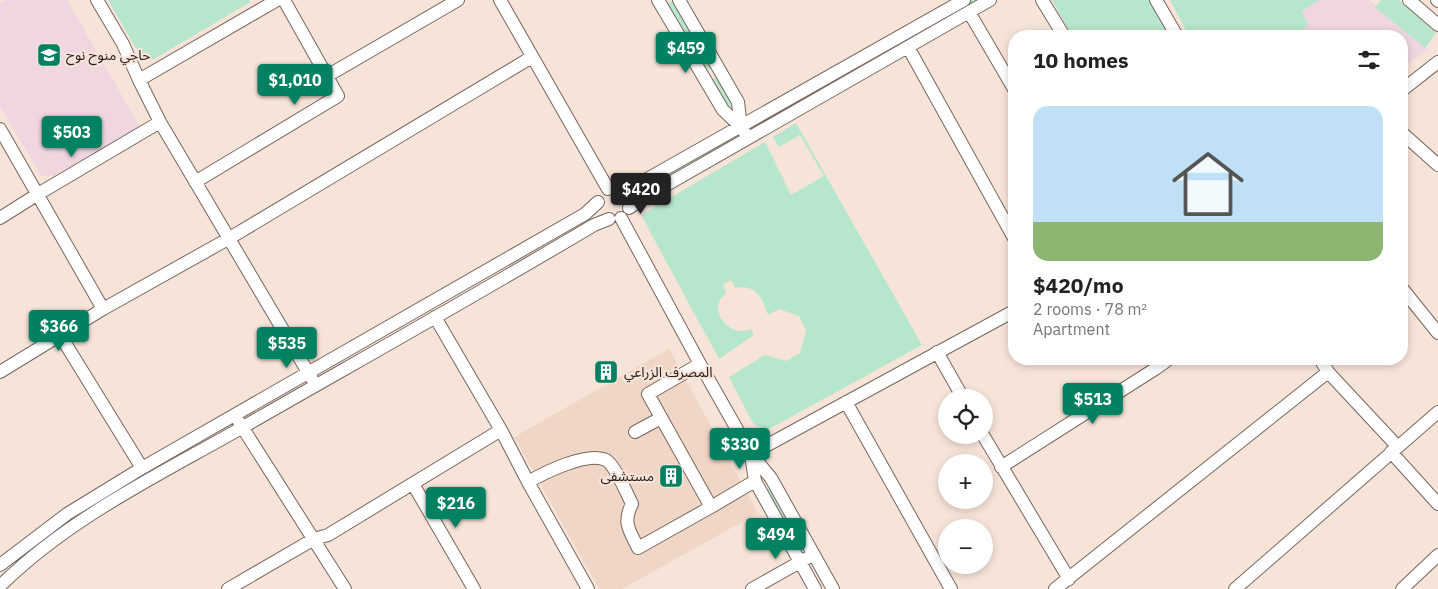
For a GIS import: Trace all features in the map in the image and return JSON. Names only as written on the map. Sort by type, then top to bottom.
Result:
[{"type":"street","points":[[97,0],[123,44],[160,122],[228,240],[316,385]]},
{"type":"street","points":[[195,182],[338,96],[284,0]]},
{"type":"street","points":[[326,76],[458,0]]},
{"type":"street","points":[[500,0],[608,189]]},
{"type":"street","points":[[658,0],[723,110],[741,127],[748,139]]},
{"type":"street","points":[[679,0],[738,102],[741,127]]},
{"type":"street","points":[[0,586],[41,550],[88,516],[123,494],[242,428],[594,225],[620,215],[640,200],[748,139],[824,87],[964,0]]},
{"type":"street","points":[[622,190],[633,187],[741,127],[908,47],[990,0]]},
{"type":"street","points":[[1042,0],[1060,30]]},
{"type":"street","points":[[1156,0],[1174,30]]},
{"type":"street","points":[[1409,0],[1438,24]]},
{"type":"street","points":[[139,80],[271,1]]},
{"type":"street","points":[[969,12],[1008,79]]},
{"type":"street","points":[[908,47],[1008,227]]},
{"type":"street","points":[[0,372],[104,309],[228,240],[532,57]]},
{"type":"street","points":[[1408,86],[1438,62]]},
{"type":"street","points":[[704,78],[718,69]]},
{"type":"street","points":[[0,218],[160,122]]},
{"type":"street","points":[[0,129],[104,309]]},
{"type":"street","points":[[1408,138],[1438,165]]},
{"type":"street","points":[[0,565],[67,514],[142,468],[584,214],[598,202],[601,194],[608,189],[622,190],[628,196],[620,215]]},
{"type":"street","points":[[598,202],[600,210],[620,215],[751,454],[771,478],[832,589]]},
{"type":"street","points":[[1408,296],[1438,333]]},
{"type":"street","points":[[751,454],[937,352],[957,344],[1008,314]]},
{"type":"street","points":[[435,317],[501,430],[588,589]]},
{"type":"street","points":[[60,335],[142,468]]},
{"type":"street","points":[[937,352],[957,389]]},
{"type":"street","points":[[700,364],[648,394],[711,507]]},
{"type":"street","points":[[1001,467],[1161,365]]},
{"type":"street","points":[[1324,365],[1438,504]]},
{"type":"street","points":[[1055,589],[1328,372]]},
{"type":"street","points":[[846,402],[951,589]]},
{"type":"street","points":[[1235,589],[1438,412]]},
{"type":"street","points":[[235,415],[345,589]]},
{"type":"street","points":[[634,432],[661,418]]},
{"type":"street","points":[[228,589],[314,539],[328,535],[501,430]]},
{"type":"street","points":[[988,444],[1069,579]]},
{"type":"street","points":[[751,454],[755,481],[815,589]]},
{"type":"street","points":[[528,482],[549,470],[571,462],[596,458],[606,461],[612,467],[632,504],[627,514],[626,524],[638,548],[755,481]]},
{"type":"street","points":[[413,484],[474,589]]},
{"type":"street","points":[[752,589],[813,554]]},
{"type":"street","points":[[1402,589],[1438,555]]},
{"type":"shaded area","name":"حاجي منوح نوح","points":[[6,0],[67,0],[140,127],[53,176],[41,176],[0,106],[0,4]]},
{"type":"shaded area","points":[[1234,0],[1369,0],[1405,30],[1198,30]]},
{"type":"shaded area","points":[[1408,32],[1429,50],[1408,64]]},
{"type":"shaded area","points":[[669,349],[758,513],[622,589],[599,589],[514,437]]},
{"type":"green space","points":[[108,0],[250,0],[249,3],[152,60],[141,57]]},
{"type":"green space","points":[[971,0],[977,0],[833,83],[831,80]]},
{"type":"green space","points":[[1052,0],[1152,0],[1167,30],[1069,30]]},
{"type":"green space","points":[[1170,0],[1319,0],[1302,11],[1308,26],[1301,30],[1186,30]]},
{"type":"green space","points":[[1381,0],[1399,0],[1436,33],[1425,48],[1408,34],[1408,30],[1403,30],[1375,7]]},
{"type":"green space","points":[[672,1],[711,68],[707,70],[668,3]]},
{"type":"green space","points":[[716,77],[733,105],[729,107],[713,79]]},
{"type":"green space","points":[[817,89],[818,92],[760,125],[759,123]]},
{"type":"green space","points":[[796,123],[922,345],[767,430],[754,425],[729,377],[765,355],[786,361],[800,353],[806,330],[799,316],[779,309],[768,315],[757,293],[748,288],[735,288],[731,280],[723,285],[726,293],[719,302],[720,317],[731,328],[741,331],[751,329],[754,335],[719,359],[641,215],[765,142],[791,195],[824,176],[800,135],[779,147],[773,137]]},
{"type":"green space","points":[[729,140],[731,143],[635,197],[633,194]]},
{"type":"green space","points":[[770,488],[799,539],[795,541],[767,490]]},
{"type":"place","name":"حاجي منوح نوح","points":[[49,55]]},
{"type":"place","name":"المصرف الزراعي","points":[[606,372]]},
{"type":"place","name":"مستشفى","points":[[671,476]]}]
